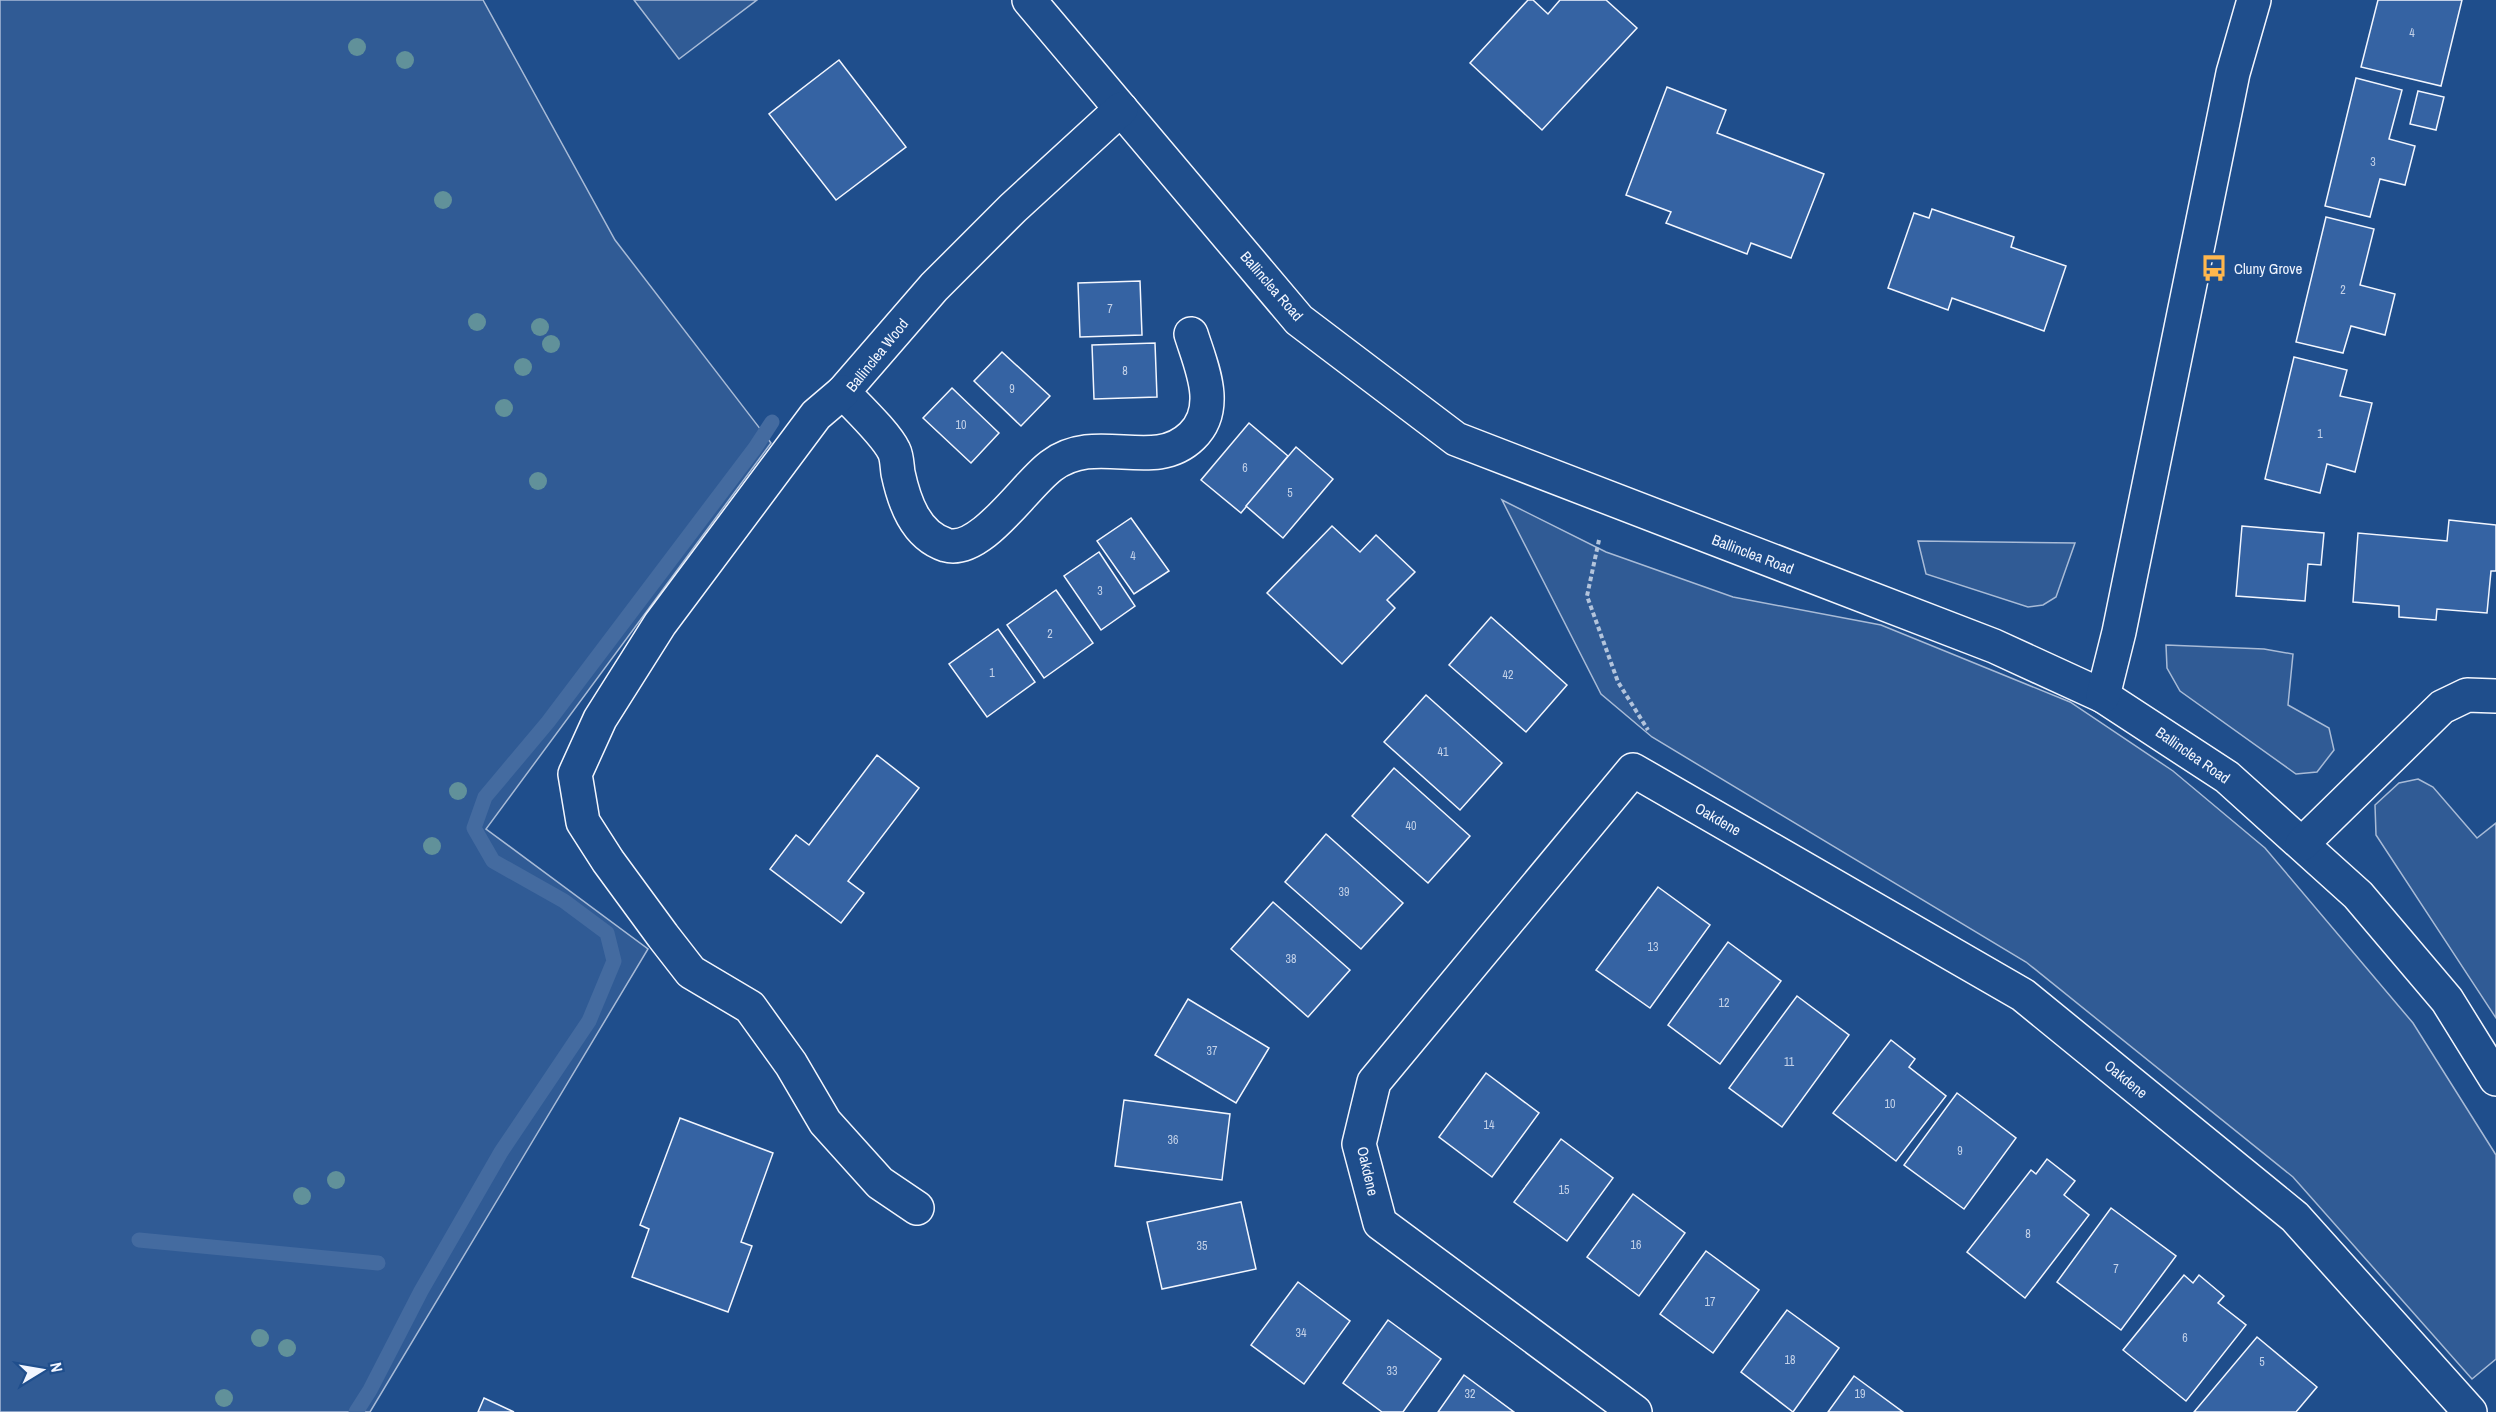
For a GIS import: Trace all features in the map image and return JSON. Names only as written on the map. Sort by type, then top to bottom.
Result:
[{"type":"street","name":"Ballinclea Road","points":[[1029,0],[1299,320],[1456,439],[1994,646],[2103,696],[2202,758],[2227,777],[2358,895],[2447,1000],[2496,1079]]},
{"type":"street","points":[[2103,696],[2119,632],[2234,73],[2254,0]]},
{"type":"street","name":"Ballinclea Wood","points":[[1121,109],[1013,208],[934,287],[843,392],[894,451],[904,502],[922,529],[944,544],[959,547],[980,536],[1052,465],[1091,449],[1159,454],[1182,446],[1200,428],[1208,404],[1206,381],[1191,334]]},
{"type":"street","points":[[843,392],[816,415],[660,624],[600,719],[576,774],[583,822],[608,861],[691,972],[750,1007],[791,1064],[825,1122],[880,1183],[917,1208]]},
{"type":"street","points":[[2302,844],[2442,707],[2467,695],[2496,696]]},
{"type":"street","name":"Oakdene","points":[[1635,1412],[1380,1222],[1359,1144],[1374,1082],[1633,770],[2023,995],[2295,1217],[2470,1412]]},
{"type":"path","points":[[1609,498],[1587,596],[1618,682],[1652,737],[1633,770]]},
{"type":"shaded area","points":[[0,0],[483,0],[615,240],[771,443],[486,829],[648,949],[370,1412],[0,1412]]},
{"type":"shaded area","points":[[634,0],[757,0],[679,59]]},
{"type":"shaded area","points":[[1502,500],[1606,552],[1733,597],[1881,625],[2070,702],[2173,771],[2265,848],[2413,1023],[2496,1155],[2496,1359],[2472,1379],[2293,1177],[2026,962],[1652,737],[1601,694]]},
{"type":"shaded area","points":[[1918,541],[2075,543],[2056,597],[2043,605],[2028,607],[1926,574]]},
{"type":"shaded area","points":[[2166,645],[2264,649],[2293,654],[2288,705],[2329,728],[2334,750],[2317,772],[2296,774],[2180,691],[2167,668]]},
{"type":"shaded area","points":[[2418,779],[2433,787],[2477,838],[2496,823],[2496,1018],[2376,835],[2375,805],[2399,783]]},
{"type":"building","points":[[1528,0],[1533,0],[1548,14],[1560,0],[1606,0],[1637,28],[1542,130],[1470,63]]},
{"type":"building","points":[[2378,0],[2462,0],[2441,86],[2361,67]]},
{"type":"building","points":[[839,60],[906,147],[836,200],[769,114]]},
{"type":"building","points":[[2356,78],[2402,90],[2389,139],[2415,146],[2405,185],[2380,179],[2370,217],[2325,206]]},
{"type":"building","points":[[1667,87],[1726,110],[1717,133],[1824,174],[1791,258],[1751,243],[1747,254],[1666,223],[1671,212],[1626,195]]},
{"type":"building","points":[[2418,91],[2444,97],[2436,130],[2410,124]]},
{"type":"building","points":[[1932,209],[2014,237],[2011,247],[2066,266],[2044,331],[1952,298],[1948,310],[1888,288],[1914,213],[1929,218]]},
{"type":"building","points":[[2326,217],[2374,229],[2360,285],[2395,294],[2385,335],[2351,326],[2343,353],[2296,342]]},
{"type":"building","points":[[1140,281],[1142,335],[1080,337],[1078,283]]},
{"type":"building","points":[[1155,343],[1157,397],[1094,399],[1092,345]]},
{"type":"building","points":[[1002,352],[1050,396],[1021,426],[974,381]]},
{"type":"building","points":[[2294,357],[2347,370],[2340,396],[2372,403],[2355,472],[2327,464],[2320,493],[2265,479]]},
{"type":"building","points":[[952,388],[999,433],[971,463],[923,418]]},
{"type":"building","points":[[1249,423],[1288,456],[1241,513],[1201,480]]},
{"type":"building","points":[[1296,447],[1333,479],[1283,538],[1246,506]]},
{"type":"building","points":[[1131,518],[1169,571],[1134,594],[1097,541]]},
{"type":"building","points":[[2449,520],[2496,525],[2496,571],[2491,571],[2487,613],[2437,609],[2436,620],[2399,617],[2399,606],[2353,602],[2358,533],[2447,541]]},
{"type":"building","points":[[1332,526],[1360,552],[1376,535],[1415,572],[1387,600],[1395,608],[1342,664],[1267,593]]},
{"type":"building","points":[[2242,526],[2324,533],[2321,565],[2308,564],[2305,601],[2236,596]]},
{"type":"building","points":[[1099,552],[1135,606],[1101,630],[1064,576]]},
{"type":"building","points":[[1056,590],[1093,643],[1044,678],[1007,625]]},
{"type":"building","points":[[1491,617],[1567,685],[1526,732],[1449,665]]},
{"type":"building","points":[[998,629],[1035,682],[987,717],[949,664]]},
{"type":"building","points":[[1426,695],[1502,763],[1460,810],[1384,742]]},
{"type":"building","points":[[877,755],[919,788],[848,881],[864,893],[841,923],[770,869],[796,835],[809,845]]},
{"type":"building","points":[[1394,768],[1470,836],[1428,883],[1352,816]]},
{"type":"building","points":[[1326,834],[1403,903],[1361,949],[1285,882]]},
{"type":"building","points":[[1658,887],[1710,925],[1650,1008],[1596,970]]},
{"type":"building","points":[[1273,902],[1350,970],[1308,1017],[1231,949]]},
{"type":"building","points":[[1728,942],[1781,981],[1720,1064],[1668,1025]]},
{"type":"building","points":[[1797,996],[1849,1035],[1782,1127],[1729,1088]]},
{"type":"building","points":[[1188,999],[1269,1048],[1236,1103],[1155,1055]]},
{"type":"building","points":[[1891,1040],[1915,1059],[1909,1067],[1946,1096],[1896,1161],[1833,1113]]},
{"type":"building","points":[[1486,1073],[1539,1113],[1492,1177],[1439,1137]]},
{"type":"building","points":[[1957,1093],[2016,1138],[1964,1209],[1904,1165]]},
{"type":"building","points":[[1124,1100],[1230,1114],[1222,1180],[1115,1166]]},
{"type":"building","points":[[680,1118],[773,1153],[741,1242],[752,1246],[728,1312],[632,1277],[649,1229],[640,1225]]},
{"type":"building","points":[[1561,1139],[1613,1178],[1567,1241],[1514,1202]]},
{"type":"building","points":[[2047,1159],[2075,1181],[2064,1195],[2089,1215],[2025,1298],[1967,1252],[2031,1170],[2036,1174]]},
{"type":"building","points":[[1633,1194],[1685,1233],[1639,1296],[1587,1257]]},
{"type":"building","points":[[1241,1202],[1256,1269],[1162,1289],[1147,1222]]},
{"type":"building","points":[[2111,1208],[2176,1256],[2121,1330],[2057,1282]]},
{"type":"building","points":[[1706,1251],[1759,1290],[1713,1353],[1660,1314]]},
{"type":"building","points":[[2184,1275],[2193,1283],[2199,1275],[2224,1296],[2218,1303],[2246,1325],[2186,1401],[2123,1350]]},
{"type":"building","points":[[1298,1282],[1350,1321],[1304,1384],[1251,1345]]},
{"type":"building","points":[[1787,1310],[1839,1348],[1793,1412],[1741,1372]]},
{"type":"building","points":[[1388,1320],[1441,1359],[1403,1412],[1382,1412],[1343,1383]]},
{"type":"building","points":[[2257,1337],[2317,1387],[2296,1412],[2194,1412]]},
{"type":"building","points":[[1464,1375],[1514,1412],[1438,1412]]},
{"type":"building","points":[[1854,1376],[1903,1412],[1828,1412]]},
{"type":"building","points":[[484,1398],[514,1412],[478,1412]]},
{"type":"waterway","points":[[356,1412],[370,1390],[421,1291],[501,1152],[589,1021],[614,961],[607,933],[564,901],[493,861],[474,828],[485,797],[548,722],[755,448],[772,422]]},
{"type":"waterway","points":[[139,1240],[378,1263]]},
{"type":"place","name":"Cluny Grove","points":[[2214,268]]}]
